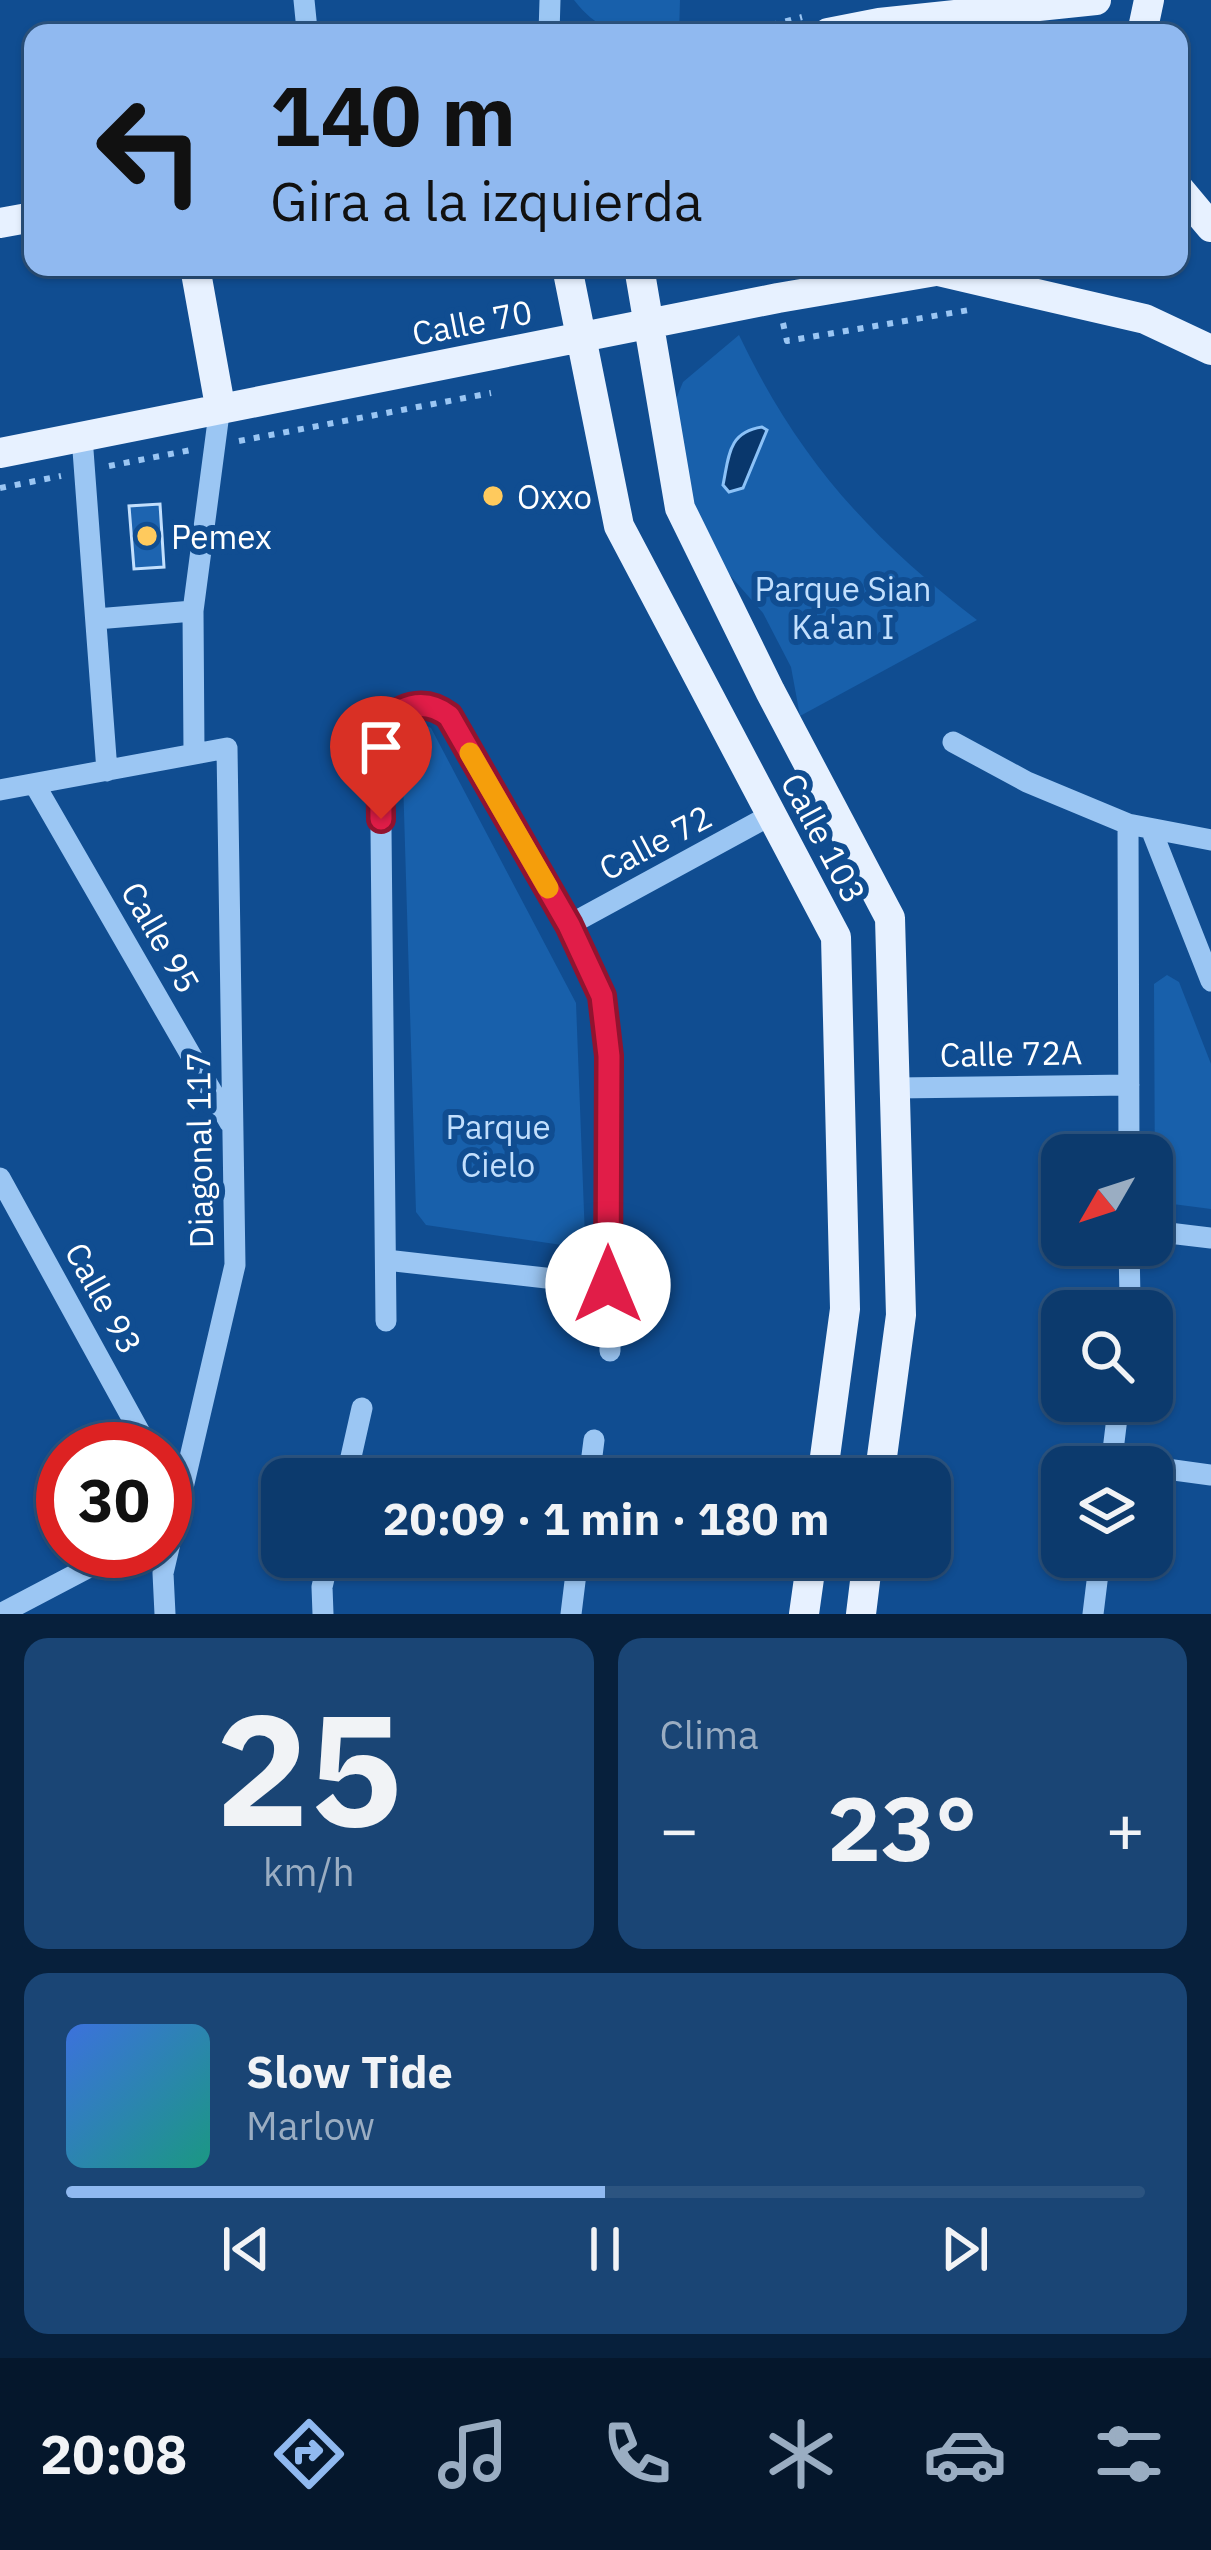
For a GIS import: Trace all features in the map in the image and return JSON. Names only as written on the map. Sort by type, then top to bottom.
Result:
[{"type":"main road","points":[[879,23],[909,0]]},
{"type":"main road","points":[[874,24],[1096,0]]},
{"type":"main road","points":[[197,276],[220,406]]},
{"type":"main road","name":"Calle 103","points":[[569,276],[619,526],[836,937],[845,1309],[825,1458]]},
{"type":"main road","name":"Calle 103","points":[[641,276],[680,508],[890,918],[901,1315],[882,1458]]},
{"type":"main road","name":"Calle 70","points":[[0,453],[220,406],[908,276]]},
{"type":"main road","points":[[976,276],[1145,319],[1211,350]]},
{"type":"main road","points":[[720,718],[770,691]]},
{"type":"main road","points":[[842,1203],[898,1202]]},
{"type":"main road","points":[[804,1614],[809,1578]]},
{"type":"main road","points":[[861,1614],[865,1578]]},
{"type":"street","points":[[0,790],[194,753],[194,611],[220,406]]},
{"type":"street","points":[[82,437],[107,771]]},
{"type":"street","points":[[96,619],[194,611]]},
{"type":"street","points":[[386,1321],[380,731],[398,711],[424,704],[449,716],[591,967],[607,1022],[610,1352]]},
{"type":"street","points":[[953,742],[1027,782],[1128,824],[1211,840]]},
{"type":"street","name":"Diagonal 117","points":[[192,1443],[235,1265],[227,748],[194,753]]},
{"type":"street","name":"Calle 95","points":[[35,784],[230,1123]]},
{"type":"street","name":"Calle 72","points":[[569,925],[771,815]]},
{"type":"street","points":[[1128,824],[1129,1134]]},
{"type":"street","points":[[1151,829],[1211,981]]},
{"type":"street","name":"Calle 72A","points":[[895,1088],[1129,1085]]},
{"type":"street","name":"Calle 93","points":[[0,1178],[134,1422]]},
{"type":"street","points":[[1173,1233],[1211,1238]]},
{"type":"street","points":[[386,1260],[608,1285]]},
{"type":"street","points":[[351,1458],[362,1408]]},
{"type":"street","points":[[592,1458],[594,1440]]},
{"type":"street","points":[[1173,1470],[1211,1475]]},
{"type":"street","points":[[0,1614],[69,1578]]},
{"type":"street","name":"Diagonal 117","points":[[163,1578],[165,1614]]},
{"type":"street","points":[[323,1614],[324,1578]]},
{"type":"street","points":[[571,1614],[575,1578]]},
{"type":"street","points":[[1093,1614],[1097,1578]]},
{"type":"path","points":[[778,298],[787,341],[988,307]]},
{"type":"path","points":[[0,488],[491,393]]},
{"type":"green space","points":[[574,0],[680,0],[679,24],[601,24]]},
{"type":"green space","name":"Parque Sian Ka'an I","points":[[739,335],[786,420],[840,493],[903,558],[977,620],[800,716],[791,667],[763,613],[714,557],[684,497],[674,404],[683,382]]},
{"type":"green space","name":"Parque Cielo","points":[[423,724],[431,728],[576,1003],[585,1238],[575,1247],[426,1225],[416,1212],[402,745],[408,730]]},
{"type":"green space","points":[[1167,975],[1179,982],[1211,1064],[1211,1209],[1173,1204],[1173,1134],[1155,1134],[1154,984]]},
{"type":"shaded area","points":[[762,427],[767,430],[743,488],[729,492],[723,485],[732,447],[742,434]]},
{"type":"building","name":"Pemex","points":[[160,504],[164,567],[134,569],[129,506]]},
{"type":"slow traffic","points":[[470,753],[548,888]]},
{"type":"place","name":"Oxxo","points":[[493,496]]},
{"type":"place","name":"Pemex","points":[[147,536]]},
{"type":"route","points":[[381,819],[380,731],[398,711],[424,704],[438,707],[449,716],[569,925],[602,996],[609,1056],[608,1285]]}]
